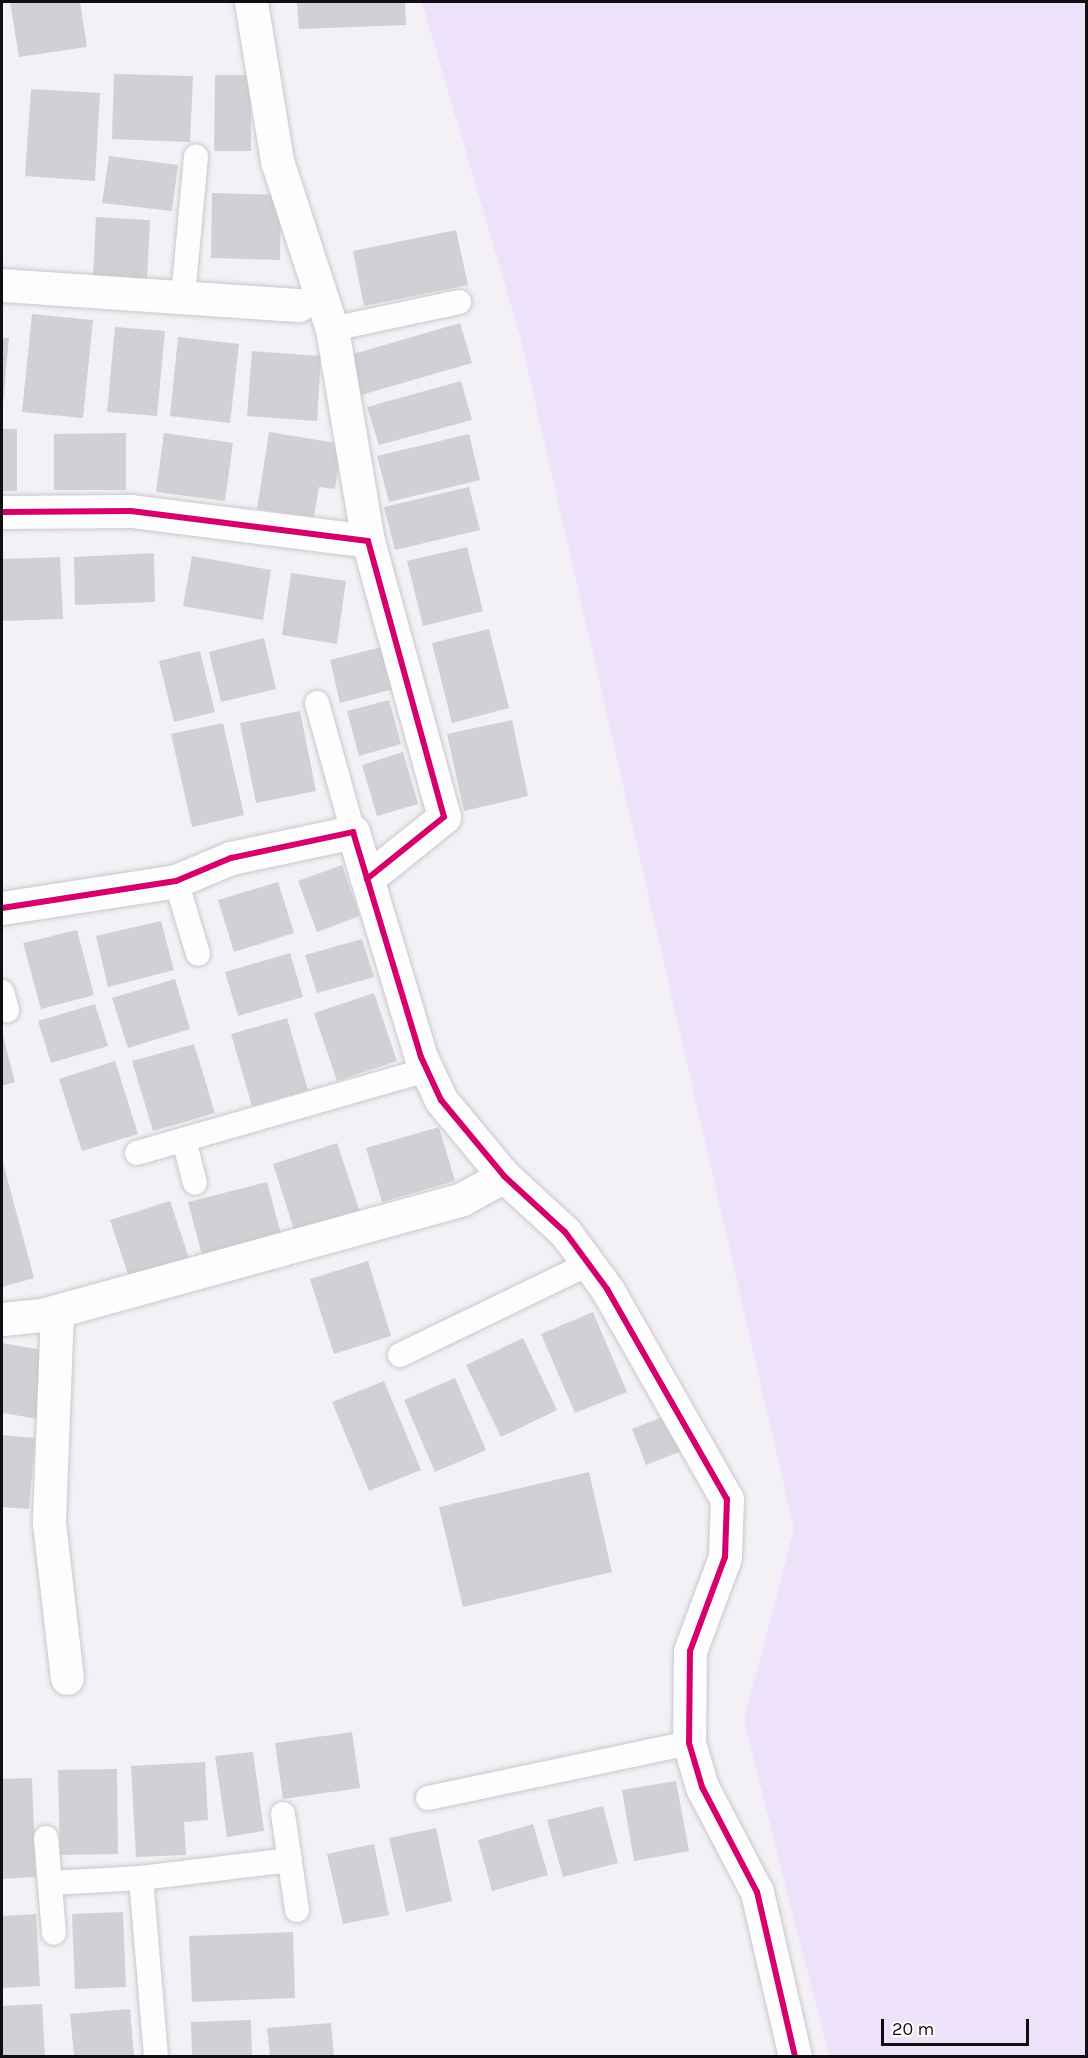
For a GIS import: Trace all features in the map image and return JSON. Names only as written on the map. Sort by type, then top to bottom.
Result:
[{"type":"street","points":[[251,2],[277,161],[332,329],[368,542],[444,817],[367,879]]},
{"type":"street","points":[[2,285],[298,305]]},
{"type":"street","points":[[2,512],[132,511],[368,542]]},
{"type":"street","points":[[2,908],[176,881],[231,858],[353,832],[427,1070],[441,1100],[504,1176],[564,1232],[607,1289],[727,1499],[725,1557],[690,1651],[689,1743],[702,1787],[757,1892],[795,2056]]},
{"type":"street","points":[[2,1319],[57,1311],[462,1199],[504,1176]]},
{"type":"street","points":[[57,1311],[49,1523],[67,1678]]},
{"type":"lane","points":[[183,297],[196,157]]},
{"type":"lane","points":[[332,329],[459,302]]},
{"type":"lane","points":[[317,703],[353,832]]},
{"type":"lane","points":[[176,881],[198,954]]},
{"type":"lane","points":[[137,1154],[427,1070]]},
{"type":"lane","points":[[183,1140],[195,1183]]},
{"type":"lane","points":[[399,1355],[588,1264]]},
{"type":"lane","points":[[428,1798],[689,1743]]},
{"type":"lane","points":[[284,1814],[297,1910]]},
{"type":"lane","points":[[46,1838],[54,1933]]},
{"type":"lane","points":[[50,1883],[141,1878],[290,1860]]},
{"type":"lane","points":[[141,1878],[156,2056]]},
{"type":"shaded area","points":[[422,2],[1086,2],[1086,2056],[829,2056],[744,1721],[794,1529],[520,336]]},
{"type":"building","points":[[10,2],[80,2],[87,47],[19,57]]},
{"type":"building","points":[[297,2],[405,2],[406,25],[299,29]]},
{"type":"building","points":[[114,74],[193,76],[190,142],[112,139]]},
{"type":"building","points":[[215,75],[251,75],[251,151],[214,151]]},
{"type":"building","points":[[31,89],[100,93],[95,181],[25,176]]},
{"type":"building","points":[[109,156],[178,165],[172,211],[102,203]]},
{"type":"building","points":[[212,193],[281,195],[280,260],[211,258]]},
{"type":"building","points":[[96,217],[150,220],[147,279],[93,276]]},
{"type":"building","points":[[456,230],[468,285],[364,306],[353,251]]},
{"type":"building","points":[[32,314],[93,320],[83,418],[22,412]]},
{"type":"building","points":[[460,323],[472,363],[361,395],[350,355]]},
{"type":"building","points":[[115,327],[165,331],[157,416],[107,412]]},
{"type":"building","points":[[178,337],[239,344],[230,423],[170,416]]},
{"type":"building","points":[[2,338],[9,338],[3,404],[2,404]]},
{"type":"building","points":[[252,351],[321,356],[317,421],[247,416]]},
{"type":"building","points":[[461,381],[472,420],[379,445],[367,407]]},
{"type":"building","points":[[2,429],[17,429],[17,491],[2,491]]},
{"type":"building","points":[[269,432],[342,444],[335,489],[319,487],[314,517],[257,509]]},
{"type":"building","points":[[126,433],[126,490],[54,490],[54,434]]},
{"type":"building","points":[[164,433],[233,443],[225,501],[156,492]]},
{"type":"building","points":[[469,434],[480,480],[389,502],[377,456]]},
{"type":"building","points":[[469,487],[480,530],[395,550],[384,507]]},
{"type":"building","points":[[467,547],[483,611],[423,626],[407,561]]},
{"type":"building","points":[[154,553],[155,602],[75,605],[74,557]]},
{"type":"building","points":[[192,556],[271,570],[263,620],[183,606]]},
{"type":"building","points":[[60,557],[63,619],[2,621],[2,559]]},
{"type":"building","points":[[291,573],[346,581],[337,644],[282,635]]},
{"type":"building","points":[[489,629],[509,708],[452,723],[432,643]]},
{"type":"building","points":[[264,638],[276,689],[221,702],[209,652]]},
{"type":"building","points":[[382,647],[393,689],[340,703],[330,660]]},
{"type":"building","points":[[200,651],[215,712],[174,722],[159,661]]},
{"type":"building","points":[[389,700],[401,744],[359,756],[347,711]]},
{"type":"building","points":[[300,711],[316,791],[256,803],[240,723]]},
{"type":"building","points":[[512,720],[528,796],[464,811],[447,734]]},
{"type":"building","points":[[223,723],[244,815],[192,827],[171,734]]},
{"type":"building","points":[[403,752],[418,804],[377,816],[362,765]]},
{"type":"building","points":[[342,865],[360,916],[317,932],[298,881]]},
{"type":"building","points":[[278,882],[294,933],[234,952],[218,900]]},
{"type":"building","points":[[161,921],[174,970],[108,987],[96,936]]},
{"type":"building","points":[[77,930],[94,995],[41,1009],[23,943]]},
{"type":"building","points":[[362,939],[374,977],[317,993],[305,955]]},
{"type":"building","points":[[290,953],[303,997],[238,1016],[225,972]]},
{"type":"building","points":[[175,979],[190,1029],[128,1048],[112,998]]},
{"type":"building","points":[[374,993],[397,1061],[337,1081],[314,1013]]},
{"type":"building","points":[[95,1004],[108,1046],[51,1063],[38,1021]]},
{"type":"building","points":[[287,1018],[308,1090],[252,1106],[231,1034]]},
{"type":"building","points":[[2,1032],[15,1082],[2,1086]]},
{"type":"building","points":[[194,1044],[215,1113],[153,1131],[132,1061]]},
{"type":"building","points":[[115,1061],[138,1134],[82,1151],[59,1079]]},
{"type":"building","points":[[439,1127],[455,1181],[382,1202],[366,1148]]},
{"type":"building","points":[[337,1143],[361,1215],[296,1236],[273,1164]]},
{"type":"building","points":[[2,1159],[34,1278],[2,1287]]},
{"type":"building","points":[[267,1182],[282,1238],[203,1259],[188,1202]]},
{"type":"building","points":[[170,1201],[189,1258],[129,1277],[110,1220]]},
{"type":"building","points":[[368,1261],[391,1336],[334,1354],[310,1279]]},
{"type":"building","points":[[593,1312],[627,1392],[575,1413],[541,1334]]},
{"type":"building","points":[[523,1338],[557,1410],[501,1437],[466,1365]]},
{"type":"building","points":[[2,1343],[48,1351],[39,1419],[2,1413]]},
{"type":"building","points":[[455,1378],[486,1450],[435,1472],[404,1400]]},
{"type":"building","points":[[384,1381],[421,1470],[369,1491],[332,1402]]},
{"type":"building","points":[[667,1415],[682,1451],[646,1465],[632,1429]]},
{"type":"building","points":[[2,1435],[35,1438],[29,1509],[2,1507]]},
{"type":"building","points":[[589,1472],[612,1572],[463,1607],[439,1507]]},
{"type":"building","points":[[352,1732],[360,1788],[283,1799],[275,1743]]},
{"type":"building","points":[[253,1752],[264,1831],[227,1837],[215,1756]]},
{"type":"building","points":[[205,1762],[208,1820],[184,1822],[186,1855],[136,1857],[131,1766]]},
{"type":"building","points":[[117,1769],[118,1854],[60,1855],[58,1770]]},
{"type":"building","points":[[32,1778],[36,1877],[2,1879],[2,1779]]},
{"type":"building","points":[[676,1781],[689,1851],[634,1861],[622,1790]]},
{"type":"building","points":[[603,1806],[618,1863],[563,1877],[547,1820]]},
{"type":"building","points":[[533,1824],[548,1875],[492,1891],[478,1840]]},
{"type":"building","points":[[436,1828],[452,1901],[406,1912],[389,1838]]},
{"type":"building","points":[[374,1844],[389,1915],[343,1924],[327,1854]]},
{"type":"building","points":[[123,1912],[126,1987],[75,1989],[72,1914]]},
{"type":"building","points":[[36,1914],[40,1986],[2,1988],[2,1916]]},
{"type":"building","points":[[293,1932],[295,1998],[192,2002],[189,1936]]},
{"type":"building","points":[[42,2004],[45,2056],[2,2056],[2,2006]]},
{"type":"building","points":[[130,2009],[134,2056],[74,2056],[70,2014]]},
{"type":"building","points":[[251,2020],[252,2056],[192,2056],[191,2022]]},
{"type":"building","points":[[331,2023],[334,2056],[270,2056],[267,2028]]},
{"type":"cycle path","points":[[2,512],[131,511],[368,541],[444,817],[367,879]]},
{"type":"cycle path","points":[[2,908],[176,881],[231,858],[353,832],[421,1057],[441,1100],[504,1176],[565,1232],[607,1289],[727,1499],[725,1557],[690,1651],[689,1743],[702,1787],[757,1892],[795,2056]]}]
